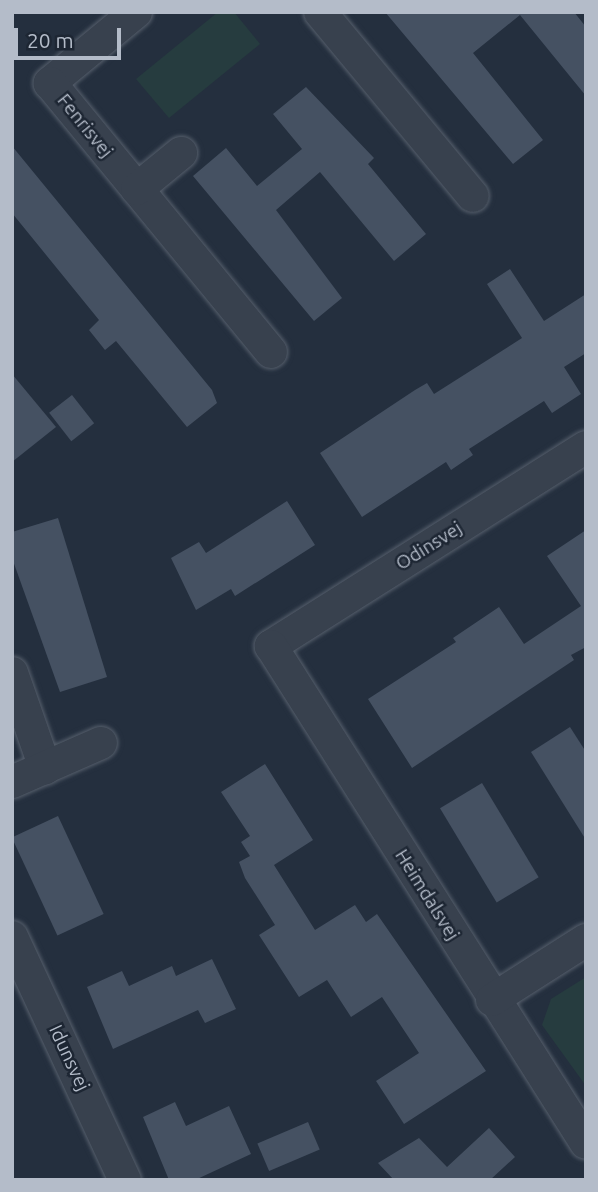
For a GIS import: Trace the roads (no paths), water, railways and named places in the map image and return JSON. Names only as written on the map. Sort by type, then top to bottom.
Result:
[{"type":"street","name":"Fenrisvej","points":[[136,12],[50,83],[271,352]]},
{"type":"street","points":[[320,12],[473,196]]},
{"type":"street","points":[[137,189],[181,153]]},
{"type":"street","name":"Odinsvej","points":[[271,646],[586,447]]},
{"type":"street","name":"Heimdalsvej","points":[[271,646],[492,1000],[586,1143]]},
{"type":"street","points":[[12,673],[45,768]]},
{"type":"street","points":[[12,782],[101,743]]},
{"type":"street","name":"Idunsvej","points":[[12,937],[125,1180]]},
{"type":"street","points":[[492,1000],[586,940]]}]
